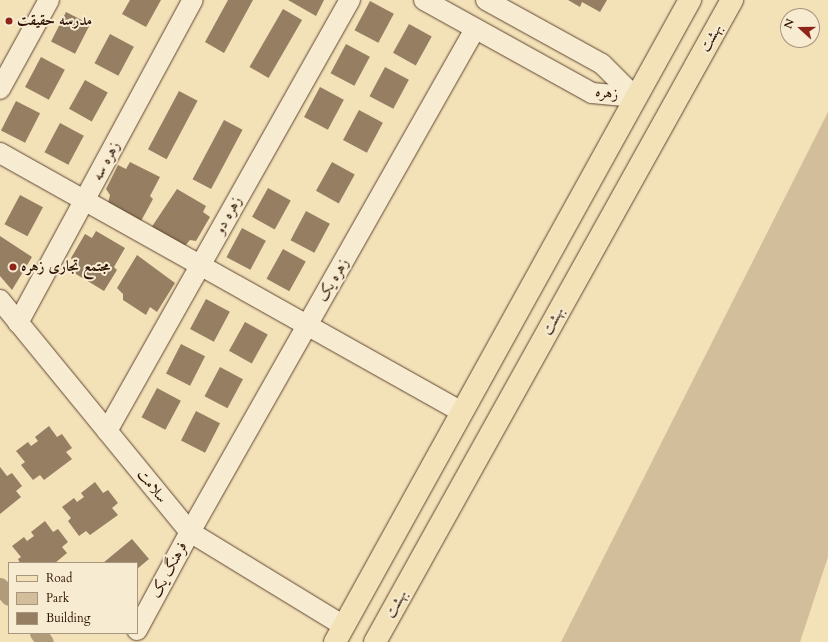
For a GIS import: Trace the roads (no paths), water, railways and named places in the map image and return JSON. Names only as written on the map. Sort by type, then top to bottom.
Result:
[{"type":"main road","points":[[339,634],[690,0]]},
{"type":"main road","name":"بهشت","points":[[374,642],[732,0]]},
{"type":"street","points":[[0,89],[49,0]]},
{"type":"street","name":"زهره سه","points":[[18,323],[193,0]]},
{"type":"street","name":"زهره دو","points":[[107,431],[350,0]]},
{"type":"street","name":"زهره","points":[[424,0],[592,93],[635,97]]},
{"type":"street","name":"زهره","points":[[486,0],[602,64],[635,97]]},
{"type":"street","name":"زهره یک","points":[[190,532],[475,28]]},
{"type":"street","points":[[0,153],[462,412]]},
{"type":"street","name":"سلامت","points":[[0,300],[190,532],[339,634]]},
{"type":"street","name":"فرهنگ یک","points":[[138,628],[190,532]]},
{"type":"waterway","points":[[0,586],[8,596]]},
{"type":"waterway","points":[[39,634],[45,642]]},
{"type":"place","name":"مدرسه حقیقت","points":[[9,21]]},
{"type":"place","name":"مجتمع تجاری زهره","points":[[13,267]]}]
